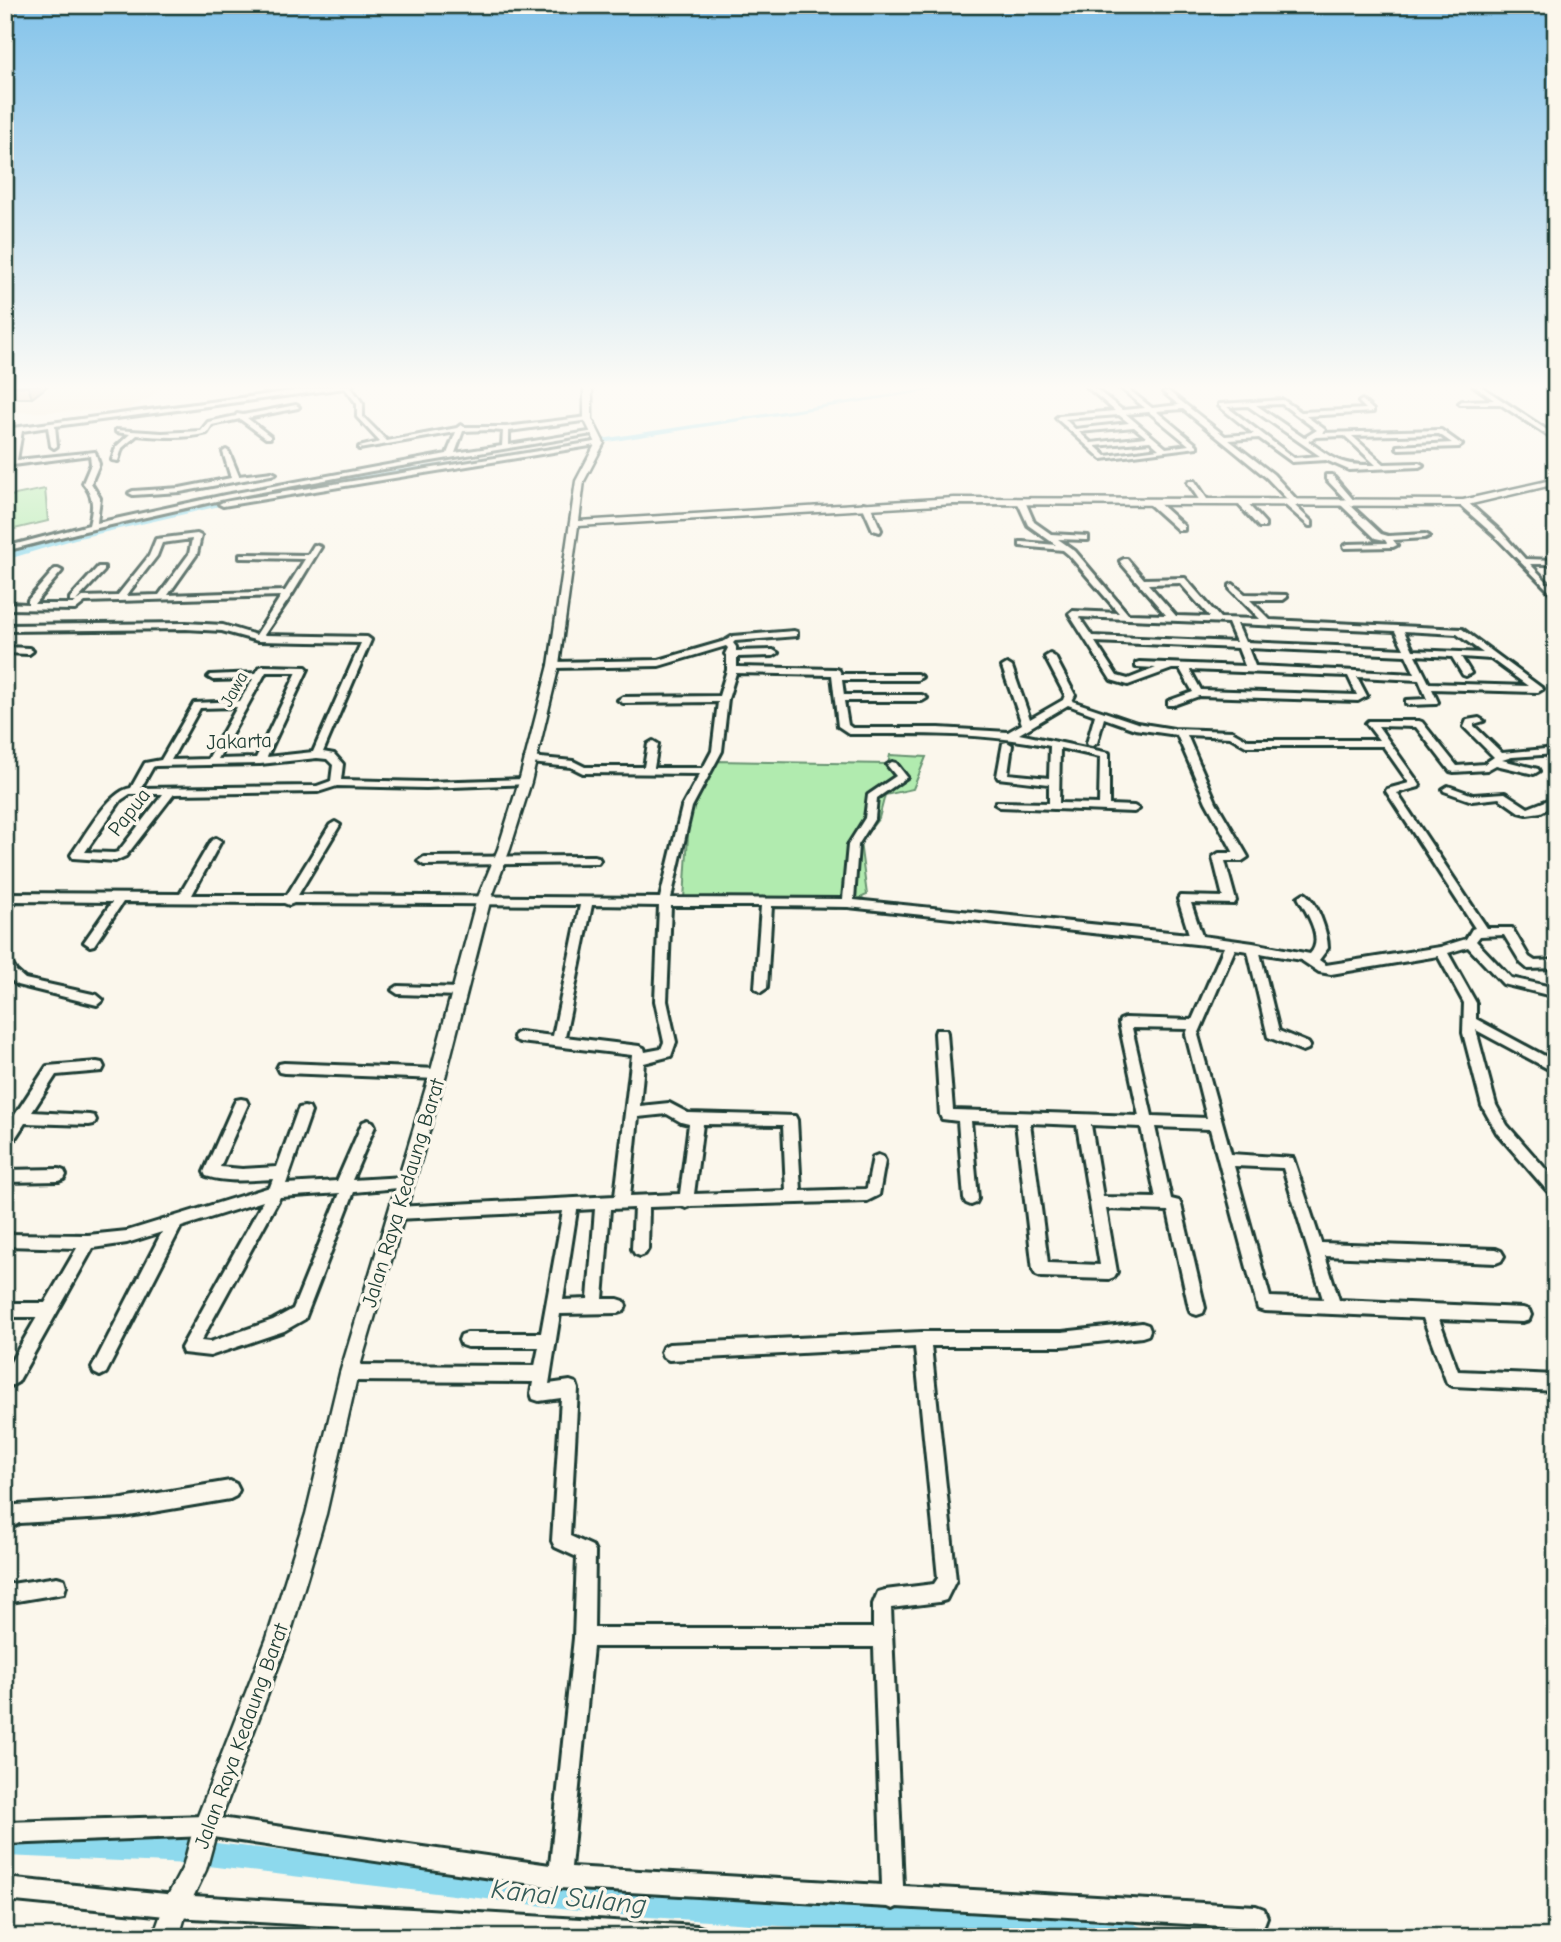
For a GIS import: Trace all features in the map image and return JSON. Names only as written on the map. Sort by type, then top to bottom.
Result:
[{"type":"street","points":[[90,476],[88,483],[96,492],[98,503],[93,525]]},
{"type":"street","points":[[233,476],[239,492]]},
{"type":"street","points":[[133,493],[180,490],[260,476]]},
{"type":"street","points":[[5,549],[93,525],[239,492],[353,476]]},
{"type":"street","points":[[223,504],[366,476]]},
{"type":"street","name":"Jalan Raya Kedaung Barat","points":[[166,1937],[278,1638],[316,1514],[349,1373],[438,1074],[483,902],[500,860],[525,782],[554,665],[582,476]]},
{"type":"street","points":[[1270,476],[1309,524]]},
{"type":"street","points":[[1329,477],[1378,536],[1425,536]]},
{"type":"street","points":[[574,524],[866,505],[1021,501],[1462,503],[1556,481]]},
{"type":"street","points":[[1192,483],[1205,502]]},
{"type":"street","points":[[1021,501],[1031,523],[1066,548],[1126,616]]},
{"type":"street","points":[[1152,502],[1181,528]]},
{"type":"street","points":[[1241,502],[1262,525]]},
{"type":"street","points":[[1462,503],[1556,596]]},
{"type":"street","points":[[866,505],[877,530]]},
{"type":"street","points":[[120,598],[153,556],[159,541],[197,536],[193,554],[162,597]]},
{"type":"street","points":[[1047,536],[1085,538]]},
{"type":"street","points":[[1348,546],[1392,545],[1388,538]]},
{"type":"street","points":[[1023,544],[1066,548]]},
{"type":"street","points":[[258,638],[317,547]]},
{"type":"street","points":[[243,556],[311,557]]},
{"type":"street","points":[[1124,561],[1173,618]]},
{"type":"street","points":[[1523,561],[1556,562]]},
{"type":"street","points":[[60,627],[101,569]]},
{"type":"street","points":[[31,601],[58,571]]},
{"type":"street","points":[[1142,582],[1182,580],[1217,620]]},
{"type":"street","points":[[1233,587],[1267,622]]},
{"type":"street","points":[[5,604],[289,593]]},
{"type":"street","points":[[1243,597],[1283,597]]},
{"type":"street","points":[[5,604],[31,601],[77,602]]},
{"type":"street","points":[[1139,665],[1183,666],[1351,674],[1538,689],[1459,631],[1073,614],[1114,678],[1128,682],[1171,666]]},
{"type":"street","points":[[1231,621],[1251,669]]},
{"type":"street","points":[[5,628],[186,626],[223,628],[258,638],[367,640],[317,755],[330,756],[338,764],[336,783]]},
{"type":"street","points":[[1398,628],[1433,702],[1409,702]]},
{"type":"street","points":[[554,665],[659,663],[728,643],[734,638],[794,634]]},
{"type":"street","points":[[1089,639],[1494,656]]},
{"type":"street","points":[[638,1059],[666,1053],[670,1042],[661,1001],[665,900],[687,807],[717,751],[723,699],[732,670],[732,647],[728,643]]},
{"type":"street","points":[[5,650],[29,651]]},
{"type":"street","points":[[730,654],[773,653]]},
{"type":"street","points":[[1455,654],[1466,673]]},
{"type":"street","points":[[1049,657],[1070,695],[1067,702],[1027,724],[1008,740],[1002,776],[1055,782]]},
{"type":"street","points":[[1183,666],[1198,693]]},
{"type":"street","points":[[1007,667],[1027,724]]},
{"type":"street","points":[[213,677],[303,669],[260,761]]},
{"type":"street","points":[[732,670],[823,669],[836,672],[846,730],[1055,744],[1105,755],[1104,808]]},
{"type":"street","name":"Jawa","points":[[212,761],[261,672]]},
{"type":"street","points":[[1171,703],[1198,693],[1358,698],[1362,696],[1351,674]]},
{"type":"street","points":[[836,677],[917,677]]},
{"type":"street","points":[[839,698],[922,698]]},
{"type":"street","points":[[623,701],[723,699]]},
{"type":"street","points":[[1067,702],[1135,726],[1181,732],[1232,734],[1246,743],[1386,743]]},
{"type":"street","points":[[243,704],[199,704],[165,762],[149,765],[134,791],[318,789],[336,783],[426,785],[525,782]]},
{"type":"street","points":[[1091,743],[1101,713]]},
{"type":"street","points":[[1479,721],[1470,722],[1469,727],[1498,759],[1513,767],[1524,766],[1534,771]]},
{"type":"street","points":[[1483,931],[1391,791],[1415,785],[1372,723],[1419,724],[1453,769],[1487,767],[1498,759],[1556,751]]},
{"type":"street","points":[[1181,732],[1212,802],[1242,857],[1219,858],[1230,901],[1184,899],[1197,939]]},
{"type":"street","points":[[649,770],[653,744]]},
{"type":"street","points":[[1054,807],[1055,744]]},
{"type":"street","name":"Jakarta","points":[[165,762],[260,761],[317,755]]},
{"type":"street","points":[[530,760],[573,764],[583,770],[704,771]]},
{"type":"street","points":[[848,903],[853,845],[870,818],[872,797],[902,776],[901,771],[892,765]]},
{"type":"street","points":[[1448,789],[1472,798],[1501,795],[1525,812],[1533,812],[1556,800]]},
{"type":"street","name":"Papua","points":[[134,791],[117,798],[77,855],[115,857],[122,854],[170,792]]},
{"type":"street","points":[[1000,804],[1134,809]]},
{"type":"street","points":[[289,901],[335,825]]},
{"type":"street","points":[[184,898],[216,841]]},
{"type":"street","points":[[424,861],[594,860]]},
{"type":"street","points":[[5,909],[9,897],[848,903],[1197,939],[1253,947],[1311,960],[1323,969],[1331,970],[1441,951],[1470,942]]},
{"type":"street","points":[[1304,897],[1321,934],[1323,946],[1311,960]]},
{"type":"street","points":[[90,942],[120,898]]},
{"type":"street","points":[[558,1041],[587,901]]},
{"type":"street","points":[[761,988],[767,902]]},
{"type":"street","points":[[1470,942],[1473,934],[1483,931],[1508,931],[1525,960],[1534,967],[1556,964]]},
{"type":"street","points":[[1470,942],[1507,981],[1556,993]]},
{"type":"street","points":[[1231,944],[1192,1035],[1264,1304],[1522,1315]]},
{"type":"street","points":[[1253,947],[1273,1034],[1303,1046]]},
{"type":"street","points":[[1441,951],[1469,1003],[1469,1032],[1484,1077],[1489,1106],[1502,1129],[1556,1191]]},
{"type":"street","points":[[5,962],[11,974],[21,982],[97,1000]]},
{"type":"street","points":[[398,990],[460,992]]},
{"type":"street","points":[[1471,1022],[1556,1068]]},
{"type":"street","points":[[1164,1205],[1125,1023],[1197,1025]]},
{"type":"street","points":[[941,1033],[947,1115],[1216,1124]]},
{"type":"street","points":[[520,1037],[636,1050],[638,1059],[622,1202]]},
{"type":"street","points":[[5,1142],[52,1070],[97,1067]]},
{"type":"street","points":[[284,1068],[438,1074]]},
{"type":"street","points":[[241,1104],[211,1172],[242,1175],[281,1173]]},
{"type":"street","points":[[632,1112],[669,1108],[686,1118],[696,1119],[790,1120],[794,1197]]},
{"type":"street","points":[[304,1112],[276,1191],[189,1348],[210,1349],[278,1326],[299,1314],[368,1126]]},
{"type":"street","points":[[964,1115],[971,1199]]},
{"type":"street","points":[[21,1117],[89,1120]]},
{"type":"street","points":[[1022,1117],[1041,1270],[1109,1272],[1083,1120]]},
{"type":"street","points":[[686,1202],[696,1119]]},
{"type":"street","points":[[1226,1160],[1288,1162],[1334,1307]]},
{"type":"street","points":[[396,1213],[622,1202],[870,1195],[874,1191],[878,1161]]},
{"type":"street","points":[[5,1176],[59,1175]]},
{"type":"street","points":[[5,1240],[88,1242],[127,1237],[276,1191],[346,1185],[404,1184]]},
{"type":"street","points":[[640,1249],[642,1202]]},
{"type":"street","points":[[595,1307],[603,1203]]},
{"type":"street","points":[[1097,1203],[1174,1206],[1197,1308]]},
{"type":"street","points":[[559,1877],[584,1638],[586,1552],[561,1541],[570,1389],[539,1393],[571,1205]]},
{"type":"street","points":[[100,1368],[176,1221]]},
{"type":"street","points":[[5,1381],[12,1377],[88,1242]]},
{"type":"street","points":[[1315,1249],[1496,1256]]},
{"type":"street","points":[[553,1307],[618,1306]]},
{"type":"street","points":[[5,1310],[50,1310]]},
{"type":"street","points":[[1427,1311],[1452,1378],[1556,1383]]},
{"type":"street","points":[[669,1352],[922,1339],[1062,1339],[1142,1330]]},
{"type":"street","points":[[893,1898],[882,1604],[885,1598],[939,1593],[947,1580],[922,1339]]},
{"type":"street","points":[[467,1340],[549,1340]]},
{"type":"street","points":[[349,1373],[542,1374]]},
{"type":"street","points":[[5,1522],[16,1514],[123,1508],[230,1490]]},
{"type":"street","points":[[5,1594],[57,1586]]},
{"type":"street","points":[[584,1638],[883,1637]]},
{"type":"street","points":[[5,1833],[201,1845],[559,1877],[893,1898],[1028,1901],[1256,1916]]},
{"type":"street","points":[[5,1889],[176,1906],[697,1937]]},
{"type":"green space","points":[[45,489],[48,521],[10,530],[5,545],[5,497]]},
{"type":"green space","points":[[890,755],[926,757],[913,789],[885,795],[879,818],[860,842],[867,895],[836,909],[787,906],[779,898],[684,899],[690,804],[716,761],[888,764]]},
{"type":"waterway","points":[[5,557],[73,537],[255,495],[380,476]]},
{"type":"waterway","name":"Kanal Sulang","points":[[5,1844],[191,1852],[621,1903],[1134,1937]]}]
